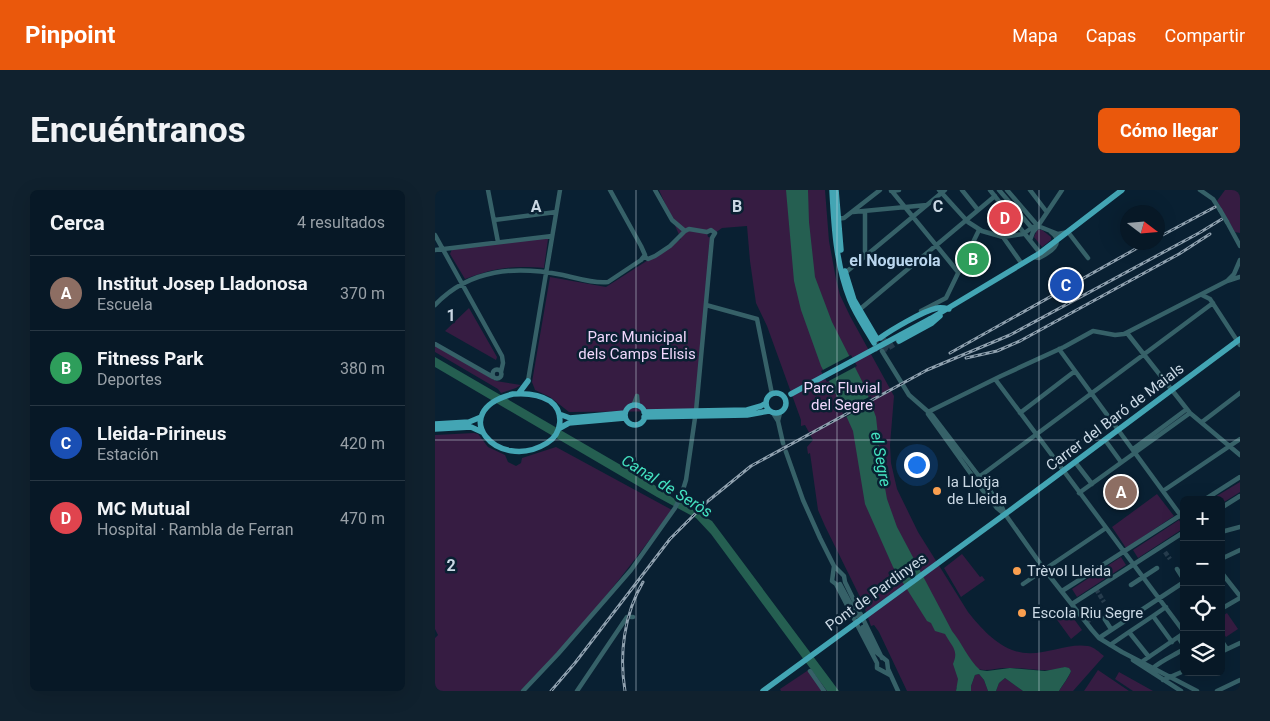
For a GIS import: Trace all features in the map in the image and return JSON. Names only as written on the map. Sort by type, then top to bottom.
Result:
[{"type":"main road","points":[[832,190],[845,273],[857,310]]},
{"type":"main road","points":[[836,190],[836,219],[841,270],[846,289],[857,310],[877,340],[929,311],[937,308],[949,308]]},
{"type":"main road","points":[[785,398],[935,317],[1034,257],[1043,254],[1122,190]]},
{"type":"main road","points":[[899,341],[932,323],[943,312]]},
{"type":"main road","name":"Carrer del Baró de Maials","points":[[1005,514],[1239,342]]},
{"type":"main road","points":[[519,393],[528,381]]},
{"type":"main road","points":[[528,381],[533,394]]},
{"type":"main road","points":[[482,432],[481,417],[489,404],[507,395],[519,393],[533,394],[556,407],[559,414],[560,428]]},
{"type":"main road","points":[[644,414],[642,422],[635,425],[628,422],[625,415],[629,407],[636,406],[644,414],[747,410],[766,403],[767,398],[772,394],[780,394],[785,398],[787,404],[780,413],[771,412],[747,415],[695,413]]},
{"type":"main road","points":[[766,403],[771,412]]},
{"type":"main road","points":[[559,414],[570,418],[625,415]]},
{"type":"main road","points":[[435,429],[471,427],[482,432],[496,446],[517,451],[537,448],[551,441],[560,428],[569,423],[625,415]]},
{"type":"main road","points":[[435,424],[469,422],[481,417]]},
{"type":"main road","name":"Pont de Pardinyes","points":[[763,691],[856,623],[862,616],[1005,514]]},
{"type":"street","points":[[488,190],[498,242]]},
{"type":"street","points":[[528,381],[560,190]]},
{"type":"street","points":[[609,190],[641,246],[644,257]]},
{"type":"street","points":[[523,691],[631,570],[675,508],[687,480],[712,238],[707,237],[707,232],[691,229],[685,230],[677,224],[655,190]]},
{"type":"street","points":[[836,219],[844,218],[880,190]]},
{"type":"street","points":[[891,190],[899,190]]},
{"type":"street","points":[[891,190],[958,272]]},
{"type":"street","points":[[962,190],[978,210]]},
{"type":"street","points":[[990,190],[1043,254]]},
{"type":"street","points":[[999,190],[1031,227]]},
{"type":"street","points":[[1007,190],[1038,226],[1060,234],[1068,232],[1088,258]]},
{"type":"street","points":[[1029,190],[1046,212]]},
{"type":"street","points":[[1030,240],[1033,232],[1061,190]]},
{"type":"street","points":[[1200,190],[1213,199],[1237,236],[1240,246]]},
{"type":"street","points":[[845,273],[942,191],[966,220],[979,230],[1003,237],[1023,234],[1038,226]]},
{"type":"street","points":[[857,310],[995,196]]},
{"type":"street","points":[[853,212],[927,205]]},
{"type":"street","points":[[865,211],[865,256]]},
{"type":"street","points":[[494,220],[557,212]]},
{"type":"street","points":[[677,224],[682,235]]},
{"type":"street","points":[[435,305],[443,296],[462,284],[500,272],[527,270],[547,272],[606,283],[644,257],[655,256],[682,235],[685,230]]},
{"type":"street","points":[[877,340],[881,334],[946,298],[979,230]]},
{"type":"street","points":[[1048,230],[1055,235],[1057,241]]},
{"type":"street","points":[[435,235],[502,356],[501,376],[497,379],[435,344]]},
{"type":"street","points":[[435,250],[552,236]]},
{"type":"street","points":[[1003,237],[1022,264]]},
{"type":"street","points":[[1227,281],[1234,274],[1240,260]]},
{"type":"street","points":[[928,412],[1059,349],[1094,330],[1115,335],[1127,333],[1227,281],[1240,277]]},
{"type":"street","points":[[1211,290],[1211,301]]},
{"type":"street","points":[[1202,295],[1211,301],[1239,342]]},
{"type":"street","points":[[979,477],[1143,355],[1211,301]]},
{"type":"street","points":[[706,305],[757,319],[772,394]]},
{"type":"street","points":[[1127,333],[1189,411],[1240,455]]},
{"type":"street","points":[[1059,349],[1180,512]]},
{"type":"street","points":[[881,351],[904,387],[918,404],[933,416],[1001,506],[1044,569],[1099,638],[1181,691]]},
{"type":"street","points":[[1020,413],[1075,371]]},
{"type":"street","points":[[995,379],[1183,631]]},
{"type":"street","points":[[1202,422],[1240,393]]},
{"type":"street","points":[[918,404],[935,408]]},
{"type":"street","points":[[1079,493],[1134,450],[1189,411]]},
{"type":"street","points":[[771,412],[778,421],[783,443]]},
{"type":"street","points":[[928,412],[981,488],[997,508],[1005,514]]},
{"type":"street","points":[[778,421],[780,413]]},
{"type":"street","points":[[1163,491],[1240,439]]},
{"type":"street","points":[[1105,440],[1121,462]]},
{"type":"street","points":[[786,452],[803,500],[834,566],[844,576],[840,583]]},
{"type":"street","points":[[1075,462],[1092,484]]},
{"type":"street","points":[[1211,496],[1240,477]]},
{"type":"street","points":[[1225,505],[1240,496]]},
{"type":"street","points":[[1062,591],[1180,515]]},
{"type":"street","points":[[1225,531],[1240,527]]},
{"type":"street","points":[[1023,584],[1106,528]]},
{"type":"street","points":[[1072,604],[1180,535]]},
{"type":"street","points":[[1225,557],[1240,550]]},
{"type":"street","points":[[834,566],[832,581],[840,583],[862,616],[883,658]]},
{"type":"street","points":[[1131,585],[1157,568]]},
{"type":"street","points":[[1177,569],[1180,574]]},
{"type":"street","points":[[833,574],[840,572]]},
{"type":"street","points":[[1225,577],[1240,597],[1225,606]]},
{"type":"street","points":[[840,583],[856,623],[877,662]]},
{"type":"street","points":[[1099,638],[1180,584]]},
{"type":"street","points":[[1110,644],[1166,607]]},
{"type":"street","points":[[1153,616],[1171,642]]},
{"type":"street","points":[[577,691],[630,617]]},
{"type":"street","points":[[1104,618],[1111,629]]},
{"type":"street","points":[[863,627],[876,652],[879,669],[886,669]]},
{"type":"street","points":[[1129,632],[1149,657]]},
{"type":"street","points":[[1140,663],[1178,637],[1180,640]]},
{"type":"street","points":[[1225,646],[1227,649],[1240,643]]},
{"type":"street","points":[[1160,649],[1167,660]]},
{"type":"street","points":[[876,652],[887,661],[886,669],[898,691]]},
{"type":"street","points":[[1153,668],[1161,661],[1167,660],[1180,652]]},
{"type":"street","points":[[877,662],[883,658]]},
{"type":"street","points":[[1140,663],[1174,678],[1197,691]]},
{"type":"street","points":[[810,671],[825,691]]},
{"type":"street","points":[[1171,685],[1171,681],[1180,674]]},
{"type":"street","points":[[1163,680],[1174,678]]},
{"type":"street","points":[[1217,691],[1240,680]]},
{"type":"green space","name":"Parc Fluvial del Segre","points":[[659,190],[825,190],[829,241],[840,295],[894,396],[890,445],[891,463],[897,489],[918,532],[968,612],[983,629],[1001,644],[1024,653],[1043,652],[1079,645],[1088,646],[1104,656],[1073,691],[1059,691],[1071,671],[1065,667],[1050,670],[978,669],[956,688],[956,691],[907,691],[879,632],[874,625],[871,626],[862,601],[859,600],[860,597],[818,510],[810,453],[808,454],[807,447],[813,440],[805,425],[801,426],[801,420],[767,326],[756,303],[747,226],[722,228],[715,233],[707,233],[708,237],[712,238],[696,411],[569,412],[550,397],[535,390],[532,382],[550,277],[606,287],[681,239]]},
{"type":"green space","points":[[1225,190],[1240,190],[1240,233],[1235,232],[1217,201]]},
{"type":"green space","points":[[1037,230],[1042,230],[1051,237],[1051,240],[1042,247],[1034,237]]},
{"type":"green space","points":[[548,239],[544,268],[504,268],[465,279],[450,254],[452,249]]},
{"type":"green space","points":[[469,308],[497,357],[496,360],[445,331]]},
{"type":"green space","points":[[435,345],[496,381],[521,385],[501,393],[498,389],[435,352]]},
{"type":"green space","points":[[478,434],[488,447],[505,455],[508,462],[516,466],[521,463],[522,458],[556,447],[672,510],[581,626],[520,691],[435,691],[435,638],[438,635],[435,629],[435,435]]},
{"type":"green space","points":[[1240,482],[1240,492],[1225,501],[1225,496],[1217,496]]},
{"type":"green space","points":[[1157,494],[1174,516],[1126,548],[1112,527]]},
{"type":"green space","points":[[1179,520],[1180,531],[1138,558],[1133,550]]},
{"type":"green space","points":[[962,554],[980,577],[982,576],[985,580],[961,597],[944,568]]},
{"type":"green space","points":[[1121,557],[1126,565],[1077,597],[1072,589]]},
{"type":"green space","points":[[1066,608],[1082,630],[1071,639],[1055,617]]},
{"type":"green space","points":[[1227,613],[1238,629],[1226,637],[1225,636],[1225,614]]},
{"type":"green space","points":[[810,669],[827,691],[781,691],[780,689]]},
{"type":"green space","points":[[1098,670],[1129,691],[1084,691]]},
{"type":"green space","points":[[1119,672],[1153,691],[1133,691],[1115,679]]},
{"type":"green space","points":[[979,674],[984,680],[988,691],[971,691],[975,675]]},
{"type":"green space","points":[[1005,678],[1023,691],[996,691],[999,683]]},
{"type":"shaded area","points":[[786,190],[808,190],[809,222],[815,277],[832,322],[864,385],[876,417],[887,499],[897,527],[952,631],[980,670],[1010,668],[1045,671],[1069,668],[1071,671],[1059,691],[1023,691],[1005,678],[999,683],[996,691],[988,691],[984,680],[979,674],[975,675],[971,691],[956,691],[958,679],[953,664],[955,659],[954,649],[945,634],[935,631],[931,623],[927,621],[893,567],[865,504],[853,431],[821,366],[801,310],[794,281]]},
{"type":"shaded area","points":[[435,357],[650,482],[712,521],[839,691],[827,691],[711,534],[696,518],[435,367]]},
{"type":"pier","points":[[851,355],[857,366],[827,382],[821,371]]},
{"type":"pier","points":[[871,396],[873,402],[844,418],[842,411]]},
{"type":"tunnel","points":[[885,349],[887,345],[885,341],[882,338],[877,339],[874,345],[879,350],[885,349],[899,341]]},
{"type":"tunnel","points":[[783,443],[786,452]]},
{"type":"tunnel","points":[[1165,552],[1170,559]]},
{"type":"tunnel","points":[[1096,589],[1104,602]]},
{"type":"tunnel","points":[[1086,623],[1098,613]]},
{"type":"railway","points":[[1165,234],[1215,207]]},
{"type":"railway","points":[[551,691],[575,663],[670,539],[708,501],[751,466],[927,370],[1010,335],[1222,219]]},
{"type":"railway","points":[[966,358],[997,351],[1020,341],[1179,254],[1210,234]]},
{"type":"railway","points":[[950,353],[1134,250]]},
{"type":"railway","points":[[625,691],[623,649],[627,621],[631,607],[643,582]]},
{"type":"place","name":"MC Mutual","points":[[1005,218]]},
{"type":"place","name":"Fitness Park","points":[[973,259]]},
{"type":"place","name":"Lleida-Pirineus","points":[[1066,285]]},
{"type":"place","name":"la Llotja de Lleida","points":[[937,491]]},
{"type":"place","name":"Institut Josep Lladonosa","points":[[1121,492]]},
{"type":"place","name":"Trèvol Lleida","points":[[1017,571]]},
{"type":"place","name":"Escola Riu Segre","points":[[1022,613]]},
{"type":"district","name":"el Noguerola","points":[[895,260]]},
{"type":"park label","name":"Parc Municipal dels Camps Elisis","points":[[637,346]]},
{"type":"water label","name":"el Segre","points":[[881,459]]},
{"type":"water label","name":"Canal de Seròs","points":[[667,486]]}]
